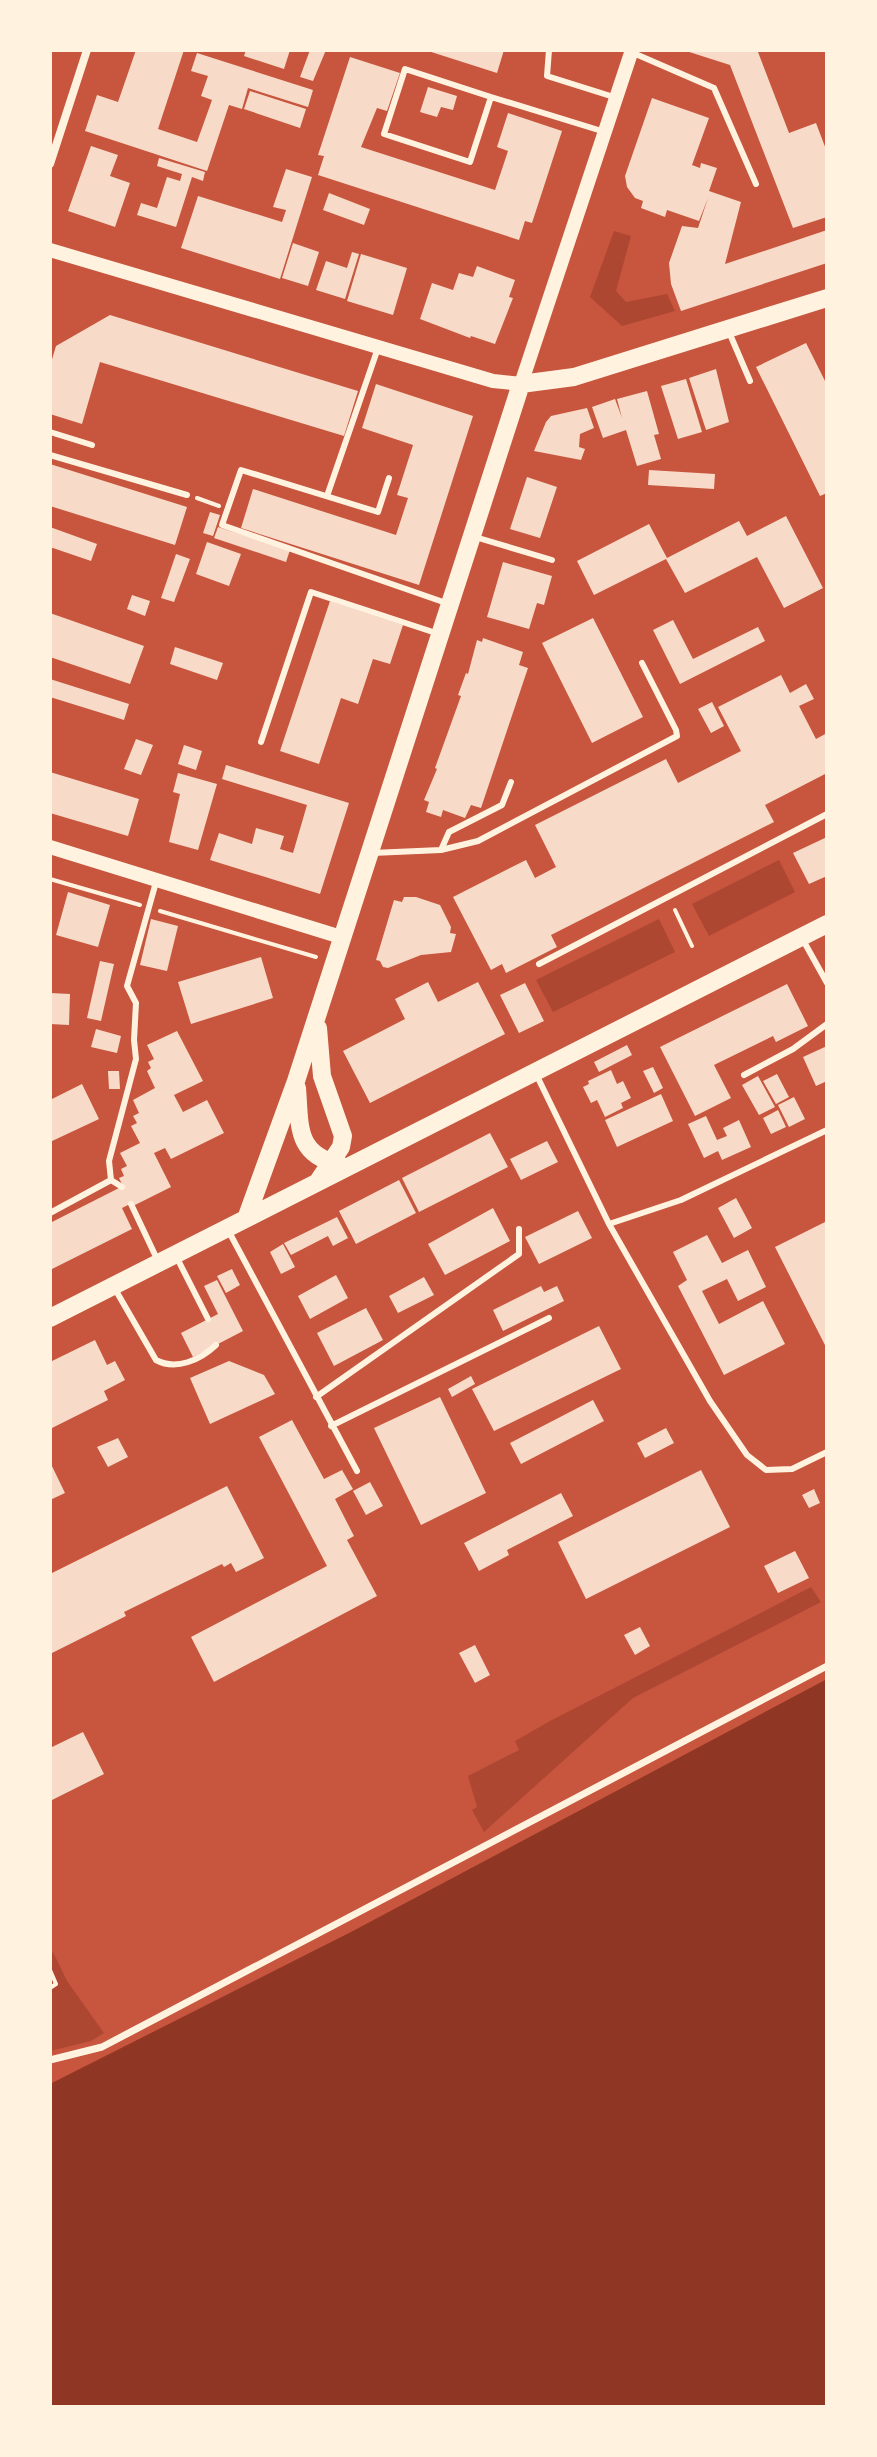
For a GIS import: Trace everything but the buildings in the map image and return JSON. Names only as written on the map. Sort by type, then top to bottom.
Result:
[{"type":"main road","points":[[247,1216],[296,1081],[521,384],[574,377],[827,298]]},
{"type":"main road","points":[[50,1318],[827,924]]},
{"type":"main road","points":[[317,1010],[320,1067],[343,1136],[341,1147],[318,1182]]},
{"type":"main road","points":[[296,1081],[304,1143],[319,1158],[350,1166]]},
{"type":"street","points":[[50,164],[87,50]]},
{"type":"street","points":[[50,250],[493,381],[521,384],[631,51]]},
{"type":"street","points":[[50,847],[341,937]]},
{"type":"street","points":[[50,2060],[102,2047],[827,1666]]},
{"type":"lane","points":[[549,50],[547,76],[617,98]]},
{"type":"lane","points":[[631,51],[714,88],[756,184]]},
{"type":"lane","points":[[491,97],[470,162],[384,134],[405,69],[605,132]]},
{"type":"lane","points":[[728,329],[750,381]]},
{"type":"lane","points":[[327,496],[378,348]]},
{"type":"lane","points":[[50,432],[92,445]]},
{"type":"lane","points":[[50,455],[187,495]]},
{"type":"lane","points":[[389,478],[378,512],[241,470],[222,525],[449,604]]},
{"type":"lane","points":[[471,536],[552,560]]},
{"type":"lane","points":[[261,742],[311,592],[439,634]]},
{"type":"lane","points":[[368,853],[441,850],[478,841],[677,736],[642,663]]},
{"type":"lane","points":[[441,850],[449,832],[502,805],[511,782]]},
{"type":"lane","points":[[539,964],[827,814]]},
{"type":"lane","points":[[111,1180],[109,1161],[136,1059],[136,1003],[127,986],[156,880]]},
{"type":"lane","points":[[802,937],[827,983]]},
{"type":"lane","points":[[744,1075],[793,1049],[827,1024]]},
{"type":"lane","points":[[535,1072],[609,1224],[710,1401],[747,1455],[766,1470],[792,1469],[827,1452]]},
{"type":"lane","points":[[609,1224],[681,1200],[827,1130]]},
{"type":"lane","points":[[111,1180],[122,1187]]},
{"type":"lane","points":[[50,1213],[111,1180]]},
{"type":"lane","points":[[131,1204],[208,1319]]},
{"type":"lane","points":[[227,1227],[357,1471]]},
{"type":"lane","points":[[316,1397],[519,1254],[519,1229]]},
{"type":"lane","points":[[113,1286],[156,1360],[164,1365],[179,1365],[209,1352],[216,1345]]},
{"type":"lane","points":[[331,1426],[549,1318]]},
{"type":"path","points":[[187,495],[227,509]]},
{"type":"path","points":[[50,879],[333,963]]},
{"type":"path","points":[[675,910],[692,946]]},
{"type":"path","points":[[50,1970],[56,1984],[50,1988]]},
{"type":"shaded area","points":[[614,231],[631,236],[616,291],[626,302],[667,294],[675,311],[622,326],[590,297]]},
{"type":"shaded area","points":[[779,860],[795,892],[709,936],[692,904]]},
{"type":"shaded area","points":[[659,919],[675,952],[553,1012],[536,980]]},
{"type":"shaded area","points":[[811,1587],[821,1602],[633,1698],[484,1832],[472,1810],[477,1807],[468,1776],[519,1750],[515,1741],[550,1721]]},
{"type":"shaded area","points":[[827,1679],[827,2407],[50,2407],[50,2084],[351,1932]]},
{"type":"shaded area","points":[[53,1952],[67,1981],[104,2033],[91,2041],[50,2051],[50,1954]]}]
